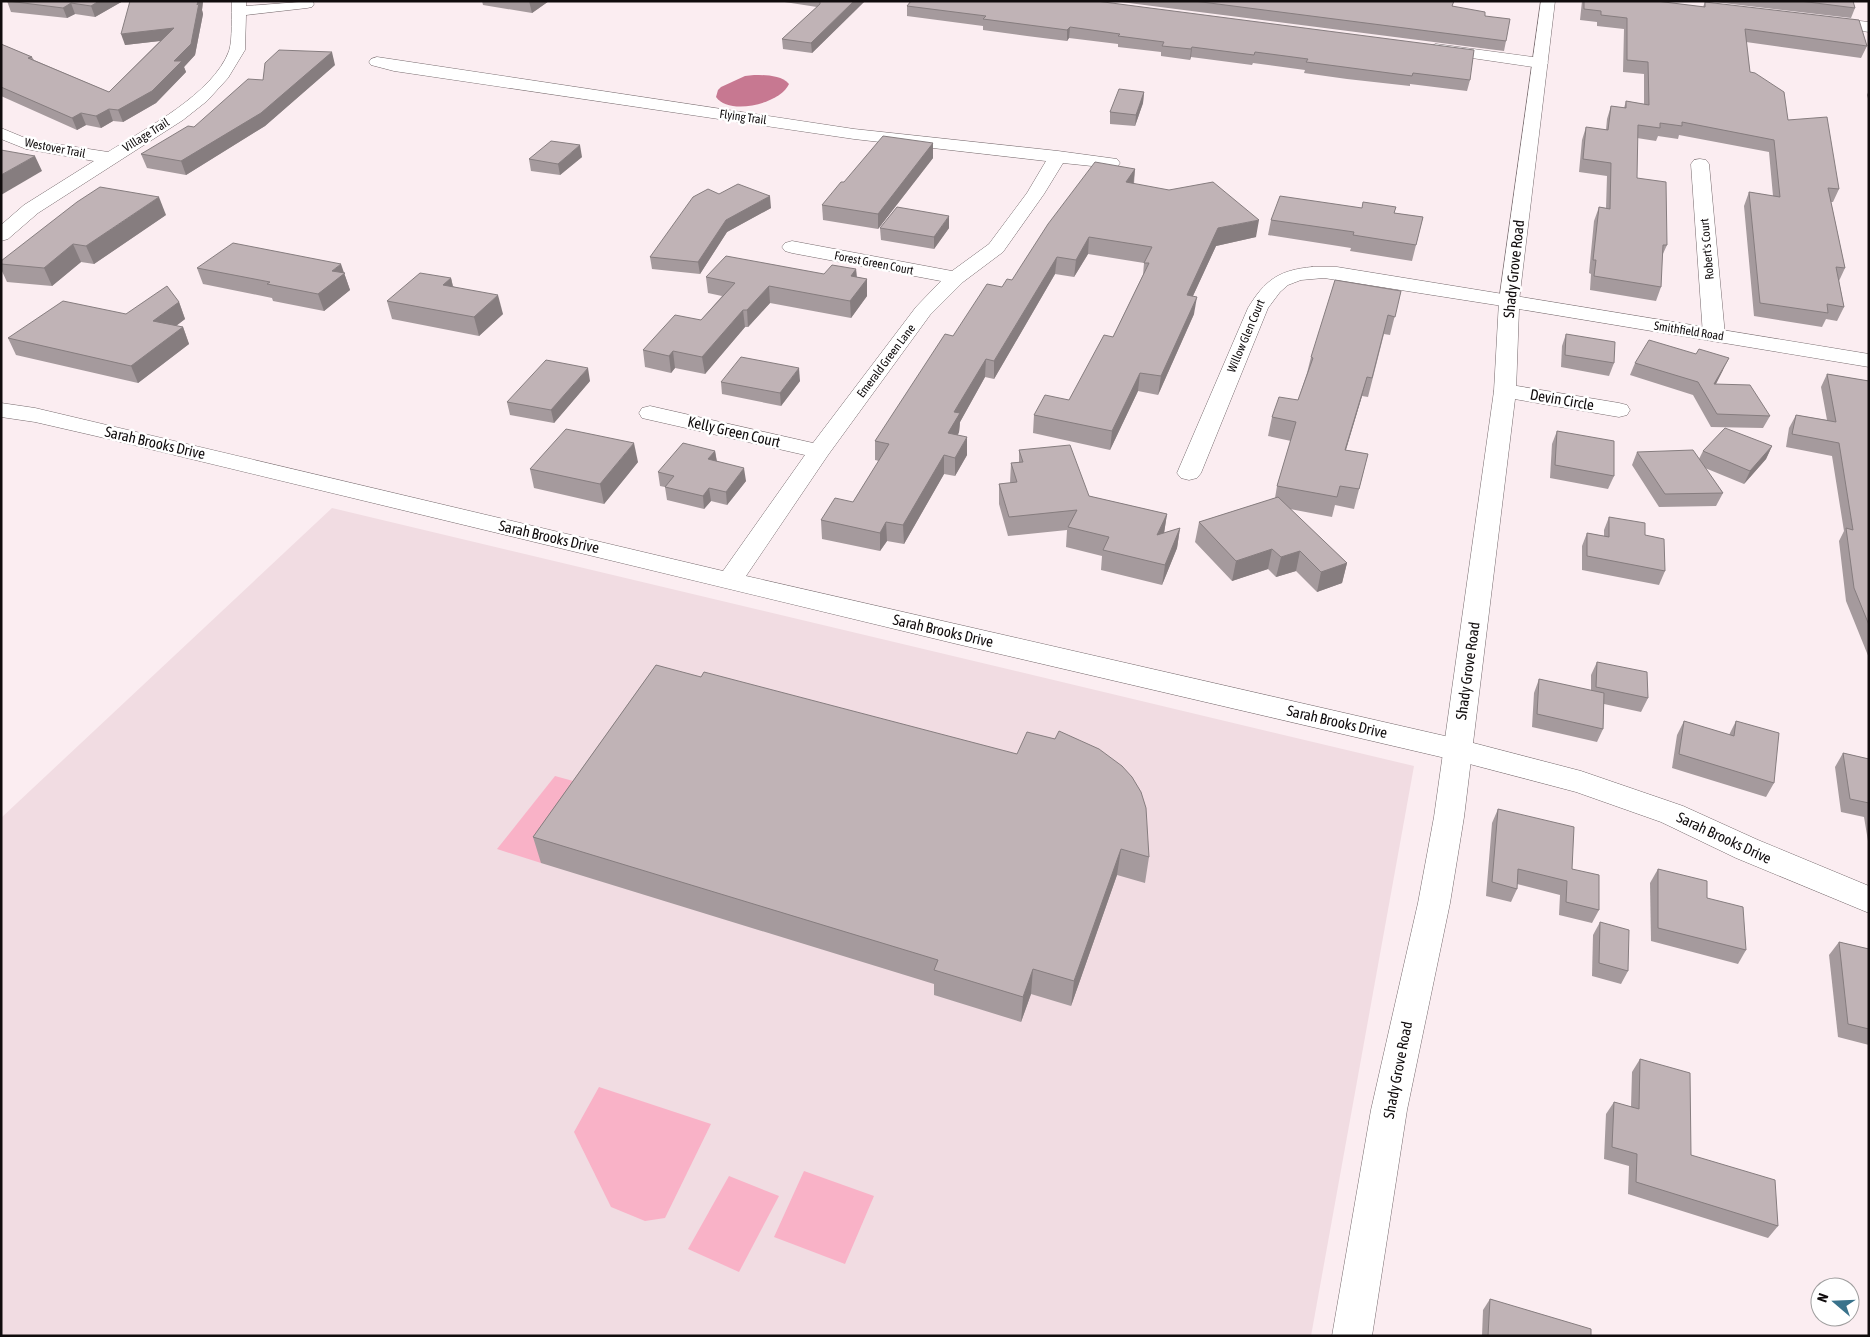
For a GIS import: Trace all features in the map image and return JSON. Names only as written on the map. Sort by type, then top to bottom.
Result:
[{"type":"street","name":"Shady Grove Road","points":[[1352,1336],[1389,1110],[1434,903],[1448,827],[1505,391],[1509,301],[1548,1]]},
{"type":"street","points":[[239,6],[308,4]]},
{"type":"street","name":"Village Trail","points":[[1,235],[31,209],[201,98],[222,75],[237,50],[239,6]]},
{"type":"street","points":[[1812,20],[1869,27]]},
{"type":"street","points":[[1419,47],[1540,63]]},
{"type":"street","name":"Flying Trail","points":[[377,62],[854,134],[1111,163]]},
{"type":"street","name":"Westover Trail","points":[[1,132],[26,144],[109,158]]},
{"type":"street","name":"Emerald Green Lane","points":[[730,580],[819,451],[923,311],[956,278],[996,248],[1035,194],[1058,156]]},
{"type":"street","name":"Robert's Court","points":[[1700,164],[1714,335]]},
{"type":"street","name":"Forest Green Court","points":[[792,247],[956,278]]},
{"type":"street","name":"Willow Glen Court","points":[[1189,473],[1258,308],[1266,292],[1280,281],[1296,275],[1317,272],[1337,273],[1509,301]]},
{"type":"street","name":"Smithfield Road","points":[[1509,301],[1869,361]]},
{"type":"street","name":"Devin Circle","points":[[1505,391],[1619,410]]},
{"type":"street","name":"Sarah Brooks Drive","points":[[1,410],[36,415],[90,427],[958,635],[1458,750],[1581,782],[1672,814],[1747,849],[1869,900]]},
{"type":"street","name":"Kelly Green Court","points":[[650,413],[819,451]]},
{"type":"shaded area","points":[[745,76],[777,77],[789,84],[776,97],[754,105],[732,106],[722,103],[716,97],[721,87]]},
{"type":"shaded area","points":[[332,508],[1414,766],[1311,1336],[1,1336],[1,818]]},
{"type":"shaded area","points":[[555,776],[595,787],[541,863],[497,849]]},
{"type":"shaded area","points":[[599,1087],[711,1124],[665,1218],[645,1221],[611,1207],[574,1132]]},
{"type":"shaded area","points":[[804,1171],[874,1196],[845,1264],[774,1237]]},
{"type":"shaded area","points":[[729,1176],[779,1196],[739,1272],[688,1249]]},
{"type":"building","points":[[8,1],[99,1],[91,6],[71,3],[63,8]]},
{"type":"building","points":[[130,1],[198,1],[197,5],[199,3],[191,44],[174,61],[182,61],[152,91],[118,110],[109,109],[96,116],[81,113],[72,118],[1,87],[1,44],[32,57],[28,58],[109,92],[174,28],[121,34]]},
{"type":"building","points":[[820,1],[854,1],[811,43],[782,39],[820,4]]},
{"type":"building","points":[[911,1],[1096,1],[1474,50],[1470,80],[1413,73],[1412,76],[1306,62],[1308,59],[1255,52],[1254,55],[1192,47],[1191,49],[1162,46],[1164,42],[1118,36],[1120,34],[1070,27],[1067,30],[983,19],[986,16],[907,6]]},
{"type":"building","points":[[1194,1],[1454,1],[1452,6],[1485,12],[1485,16],[1510,19],[1506,41]]},
{"type":"building","points":[[1584,1],[1656,1],[1705,7],[1705,2],[1859,20],[1867,46],[1745,29],[1750,72],[1755,73],[1784,92],[1788,120],[1827,117],[1839,189],[1828,188],[1845,268],[1836,267],[1844,307],[1827,304],[1828,313],[1760,303],[1749,192],[1780,197],[1774,140],[1682,122],[1682,126],[1660,123],[1660,128],[1638,125],[1637,178],[1666,182],[1667,245],[1663,245],[1661,287],[1594,276],[1596,260],[1593,260],[1599,207],[1610,209],[1611,163],[1583,159],[1586,127],[1608,130],[1611,106],[1626,108],[1626,101],[1649,105],[1648,62],[1627,60],[1627,18],[1601,15],[1601,11],[1584,9]]},
{"type":"building","points":[[1800,1],[1853,1],[1855,8]]},
{"type":"building","points":[[279,50],[332,52],[261,113],[181,161],[141,154],[188,126],[194,127],[248,79],[263,80],[265,63]]},
{"type":"building","points":[[1119,89],[1144,92],[1136,115],[1110,112]]},
{"type":"building","points":[[883,136],[933,143],[878,214],[822,205],[841,182],[844,182]]},
{"type":"building","points":[[551,141],[580,145],[558,164],[529,159]]},
{"type":"building","points":[[1,150],[35,156],[1,175]]},
{"type":"building","points":[[1095,162],[1135,169],[1126,182],[1169,190],[1213,182],[1259,220],[1218,228],[1187,295],[1197,297],[1161,376],[1140,373],[1112,431],[1034,415],[1045,395],[1069,400],[1104,335],[1113,337],[1149,263],[1144,263],[1152,247],[1089,237],[1076,260],[1057,257],[994,361],[986,359],[954,412],[960,413],[948,433],[967,437],[955,458],[944,455],[903,525],[886,522],[880,533],[821,520],[835,498],[853,502],[889,444],[875,441],[945,334],[953,336],[987,284],[1002,287],[1007,279],[1012,280],[1048,224]]},
{"type":"building","points":[[738,184],[770,196],[726,220],[698,262],[650,257],[693,197],[708,189],[719,194]]},
{"type":"building","points":[[100,187],[159,197],[86,246],[73,244],[44,268],[1,264],[1,261],[77,202]]},
{"type":"building","points":[[1280,196],[1362,208],[1363,202],[1396,207],[1394,213],[1423,217],[1416,245],[1353,235],[1354,232],[1271,220]]},
{"type":"building","points":[[897,207],[949,216],[934,237],[880,228]]},
{"type":"building","points":[[233,243],[341,264],[332,271],[345,273],[318,294],[267,284],[270,282],[197,268]]},
{"type":"building","points":[[726,256],[824,274],[832,265],[856,269],[851,276],[867,279],[850,301],[769,286],[747,310],[743,310],[702,357],[673,351],[669,356],[643,350],[675,315],[701,320],[735,283],[706,277]]},
{"type":"building","points":[[420,273],[451,278],[443,285],[498,295],[474,317],[387,301]]},
{"type":"building","points":[[1335,280],[1401,291],[1395,317],[1388,315],[1372,378],[1367,377],[1345,450],[1368,454],[1359,489],[1340,486],[1337,497],[1277,486],[1296,422],[1272,417],[1279,397],[1298,400],[1313,358],[1311,357]]},
{"type":"building","points":[[167,286],[179,302],[153,321],[183,327],[131,366],[8,338],[63,301],[126,314]]},
{"type":"building","points":[[1566,334],[1615,342],[1614,363],[1565,355]]},
{"type":"building","points":[[1649,340],[1696,354],[1699,349],[1729,358],[1714,384],[1750,385],[1770,416],[1717,414],[1698,382],[1635,363]]},
{"type":"building","points":[[741,357],[799,368],[780,393],[721,382]]},
{"type":"building","points":[[546,360],[588,368],[551,410],[507,402]]},
{"type":"building","points":[[1827,374],[1869,381],[1869,625],[1854,588],[1846,528],[1853,530],[1839,443],[1792,434],[1796,415],[1836,422]]},
{"type":"building","points":[[1725,428],[1772,446],[1750,471],[1703,451]]},
{"type":"building","points":[[566,429],[634,443],[600,484],[530,469]]},
{"type":"building","points":[[1557,431],[1614,441],[1614,476],[1555,465]]},
{"type":"building","points":[[683,443],[715,451],[708,459],[744,468],[726,492],[709,488],[703,496],[665,487],[674,476],[658,472]]},
{"type":"building","points":[[1070,445],[1089,496],[1167,514],[1157,535],[1180,528],[1165,565],[1103,550],[1109,537],[1068,527],[1077,510],[1009,517],[999,484],[1017,482],[1011,463],[1023,462],[1019,450]]},
{"type":"building","points":[[1693,450],[1723,493],[1665,494],[1637,452]]},
{"type":"building","points":[[1278,497],[1347,563],[1321,572],[1300,551],[1281,557],[1272,549],[1236,561],[1199,522]]},
{"type":"building","points":[[1609,517],[1645,523],[1645,535],[1664,539],[1665,571],[1587,556],[1587,533],[1609,537]]},
{"type":"building","points":[[1597,662],[1647,672],[1648,698],[1596,687]]},
{"type":"building","points":[[656,665],[701,677],[704,672],[1017,754],[1027,732],[1055,739],[1059,731],[1099,749],[1122,766],[1132,777],[1141,792],[1146,808],[1149,857],[1121,849],[1074,981],[1033,969],[1023,997],[934,970],[938,960],[533,837]]},
{"type":"building","points":[[1539,679],[1604,693],[1603,729],[1537,714]]},
{"type":"building","points":[[1684,721],[1734,736],[1736,721],[1779,733],[1774,783],[1679,754]]},
{"type":"building","points":[[1843,753],[1869,759],[1869,803],[1850,799]]},
{"type":"building","points":[[1498,809],[1574,827],[1572,869],[1599,875],[1599,910],[1566,902],[1567,881],[1518,869],[1517,889],[1492,882]]},
{"type":"building","points":[[1658,869],[1707,881],[1707,898],[1743,907],[1746,950],[1658,928]]},
{"type":"building","points":[[1600,922],[1629,930],[1628,971],[1599,963]]},
{"type":"building","points":[[1839,942],[1869,949],[1869,1029],[1848,1024]]},
{"type":"building","points":[[1640,1059],[1690,1073],[1691,1155],[1775,1180],[1778,1226],[1636,1182],[1637,1154],[1612,1147],[1614,1102],[1639,1109]]},
{"type":"building","points":[[1490,1299],[1591,1329],[1591,1336],[1488,1336]]}]
